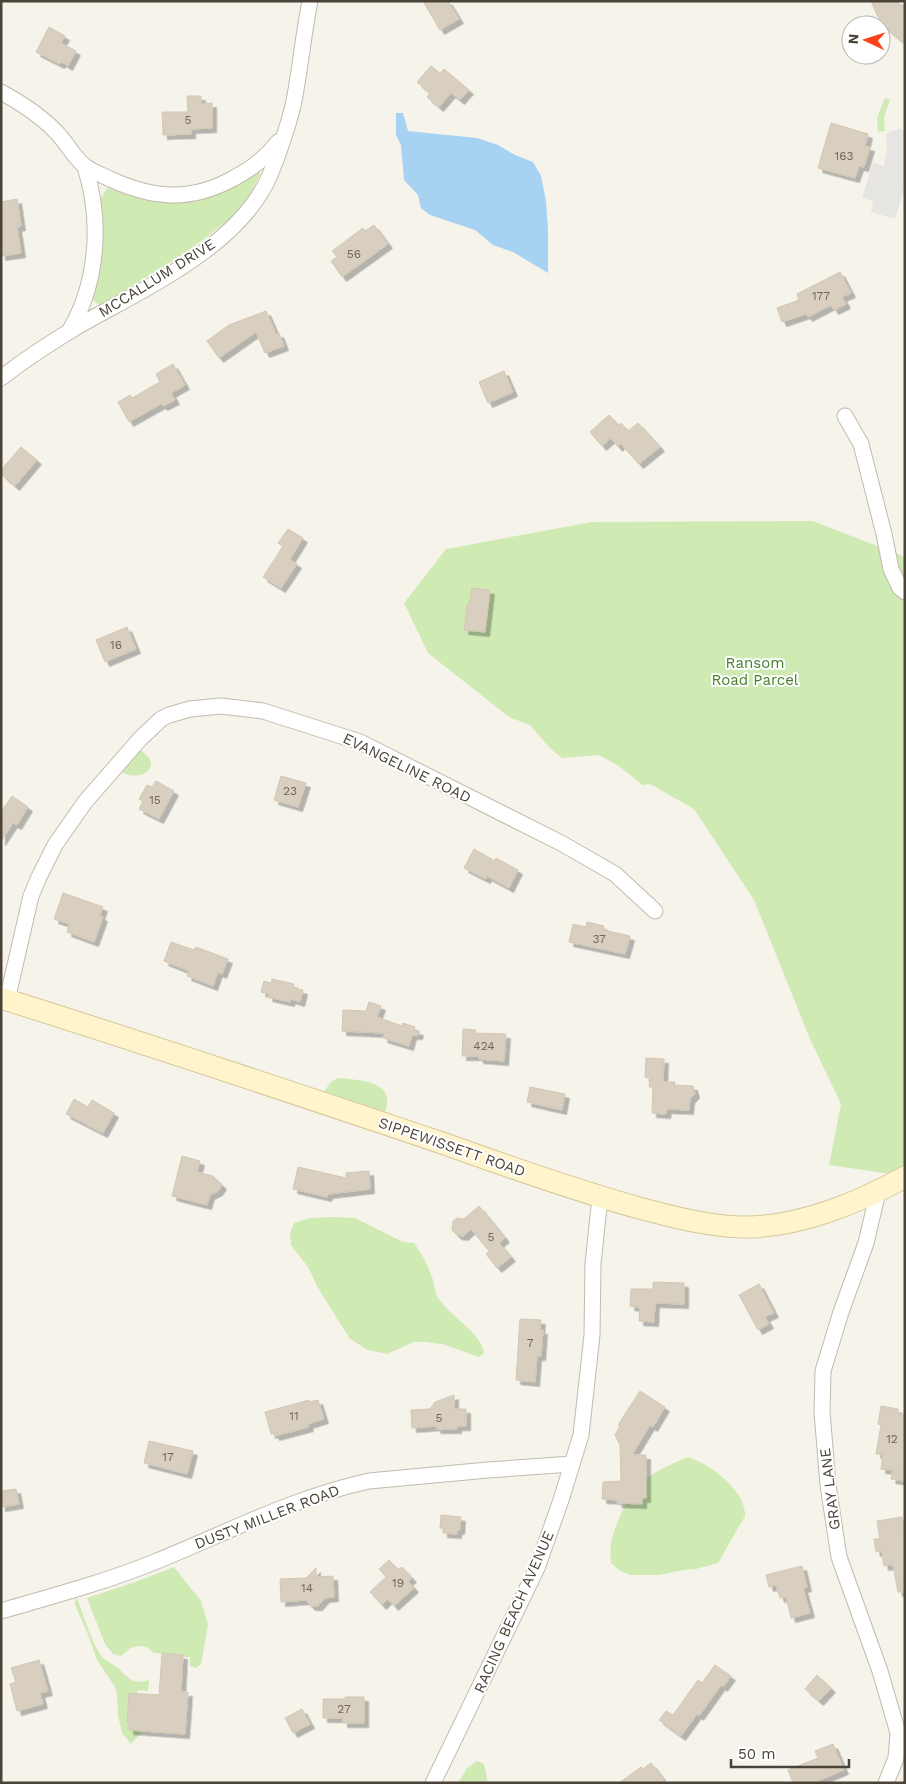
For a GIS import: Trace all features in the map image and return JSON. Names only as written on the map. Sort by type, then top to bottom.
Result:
[{"type":"main road","name":"SIPPEWISSETT ROAD","points":[[4,999],[260,1081],[600,1197],[678,1218],[743,1227],[759,1226],[807,1217],[853,1203],[905,1177]]},
{"type":"street","name":"MCCALLUM DRIVE","points":[[1,378],[70,332],[190,261],[214,244],[248,211],[270,176],[292,107],[310,1]]},
{"type":"street","points":[[1,92],[39,115],[57,133],[85,167],[90,183],[95,218],[94,254],[85,300],[70,332]]},
{"type":"street","points":[[85,167],[145,192],[175,196],[194,194],[222,185],[249,169],[270,152],[284,134]]},
{"type":"street","points":[[845,416],[861,444],[891,569],[900,588],[905,592]]},
{"type":"street","name":"EVANGELINE ROAD","points":[[4,999],[31,896],[55,846],[85,802],[140,740],[162,719],[190,709],[221,706],[263,711],[360,742],[560,843],[616,874],[656,911]]},
{"type":"street","name":"GRAY LANE","points":[[878,1192],[866,1242],[823,1371],[822,1412],[828,1485],[839,1557],[880,1671],[898,1733],[896,1758],[886,1783]]},
{"type":"street","name":"RACING BEACH AVENUE","points":[[434,1783],[537,1568],[562,1500],[581,1436],[592,1335],[593,1264],[600,1197]]},
{"type":"street","name":"DUSTY MILLER ROAD","points":[[1,1611],[127,1573],[298,1502],[352,1485],[369,1481],[572,1464]]},
{"type":"green space","points":[[885,98],[890,100],[884,117],[885,131],[878,132],[877,118]]},
{"type":"green space","points":[[260,170],[260,175],[248,197],[230,219],[188,251],[101,306],[92,300],[102,241],[100,200],[107,188],[145,198]]},
{"type":"green space","name":"Ransom Road Parcel","points":[[813,521],[905,557],[905,1176],[829,1165],[841,1104],[810,1039],[754,900],[694,809],[650,784],[643,785],[617,765],[599,755],[562,758],[549,747],[530,725],[509,717],[428,653],[404,603],[446,549],[592,522]]},
{"type":"green space","points":[[138,749],[150,761],[151,766],[148,771],[136,776],[120,771]]},
{"type":"green space","points":[[338,1078],[365,1081],[381,1088],[386,1094],[388,1102],[385,1113],[322,1094],[331,1082]]},
{"type":"green space","points":[[309,1218],[355,1218],[403,1242],[414,1243],[432,1277],[437,1296],[477,1338],[482,1345],[484,1353],[479,1357],[442,1344],[414,1342],[387,1354],[368,1350],[350,1339],[318,1288],[308,1267],[291,1245],[290,1234],[294,1223]]},
{"type":"green space","points":[[688,1457],[697,1460],[725,1479],[740,1497],[744,1506],[745,1516],[718,1563],[696,1569],[658,1575],[630,1575],[619,1570],[611,1563],[610,1551],[614,1531],[630,1497],[645,1480],[664,1468]]},
{"type":"green space","points":[[174,1567],[201,1601],[208,1625],[201,1664],[196,1668],[190,1666],[190,1657],[154,1653],[147,1647],[139,1646],[131,1648],[121,1656],[113,1654],[105,1644],[87,1598]]},
{"type":"green space","points":[[75,1598],[78,1601],[99,1653],[103,1658],[132,1680],[139,1682],[149,1680],[148,1691],[138,1690],[137,1693],[129,1693],[127,1721],[129,1722],[129,1730],[143,1731],[131,1744],[122,1733],[115,1687],[97,1660],[75,1605]]},
{"type":"green space","points":[[477,1761],[484,1764],[488,1783],[458,1783],[467,1768]]},
{"type":"shaded area","points":[[900,128],[905,132],[905,186],[895,219],[871,212],[873,201],[862,198],[873,163],[884,166],[887,150],[886,134]]},
{"type":"water","points":[[396,113],[403,113],[408,131],[477,138],[498,145],[515,155],[533,162],[541,176],[546,201],[548,273],[513,252],[493,245],[475,230],[430,215],[421,208],[418,195],[404,180],[401,145],[396,135]]},
{"type":"building","points":[[423,1],[448,1],[459,19],[440,30]]},
{"type":"building","points":[[871,1],[898,1],[898,4],[905,6],[905,44],[891,32],[891,15],[877,15]]},
{"type":"building","points":[[49,27],[65,36],[61,43],[76,51],[68,66],[36,52]]},
{"type":"building","points":[[431,66],[440,73],[444,69],[469,90],[460,100],[451,93],[439,107],[427,97],[430,93],[417,82]]},
{"type":"building","points":[[187,96],[201,96],[201,104],[212,103],[212,128],[191,129],[191,134],[163,135],[162,112],[188,112]]},
{"type":"building","points":[[831,123],[868,134],[865,146],[870,147],[864,167],[859,166],[855,178],[818,168]]},
{"type":"building","points":[[17,199],[21,226],[17,227],[21,253],[1,256],[1,202]]},
{"type":"building","points":[[374,225],[388,244],[342,277],[331,261],[337,257],[332,251],[363,228],[365,231]]},
{"type":"building","points":[[840,272],[851,293],[842,297],[846,304],[834,310],[831,305],[808,317],[806,314],[782,322],[777,308],[799,300],[797,294]]},
{"type":"building","points":[[266,311],[276,334],[279,333],[284,346],[265,353],[256,332],[219,358],[207,341],[229,325]]},
{"type":"building","points":[[173,364],[185,385],[171,393],[175,400],[163,406],[161,404],[129,422],[118,402],[130,395],[132,398],[160,382],[156,374]]},
{"type":"building","points":[[504,371],[513,392],[488,403],[479,382]]},
{"type":"building","points":[[609,415],[619,426],[621,423],[628,431],[638,423],[660,447],[639,464],[621,444],[618,447],[611,438],[602,446],[590,432]]},
{"type":"building","points":[[21,447],[37,460],[15,486],[1,474],[1,470]]},
{"type":"building","points":[[288,529],[303,538],[290,559],[297,564],[281,588],[263,577],[283,546],[278,543]]},
{"type":"building","points":[[472,588],[490,590],[485,632],[464,630],[467,605],[469,605]]},
{"type":"building","points":[[127,627],[136,649],[105,662],[96,640]]},
{"type":"building","points":[[281,776],[306,783],[298,807],[274,800]]},
{"type":"building","points":[[156,781],[174,791],[159,819],[139,809],[143,801],[139,799],[147,785],[152,787]]},
{"type":"building","points":[[12,796],[28,807],[17,825],[13,823],[1,841],[1,812]]},
{"type":"building","points":[[474,849],[495,861],[496,858],[518,870],[509,888],[487,876],[486,879],[464,868]]},
{"type":"building","points":[[63,893],[103,907],[100,916],[103,917],[94,942],[67,932],[69,924],[54,919]]},
{"type":"building","points":[[587,922],[604,926],[603,930],[630,936],[625,954],[569,942],[573,924],[586,927]]},
{"type":"building","points":[[171,942],[194,950],[196,947],[228,959],[222,974],[218,972],[213,986],[187,976],[189,971],[164,961]]},
{"type":"building","points":[[272,979],[294,984],[293,988],[303,990],[300,1002],[291,999],[290,1002],[268,997],[269,994],[261,992],[264,981],[271,983]]},
{"type":"building","points":[[369,1002],[381,1006],[377,1017],[402,1026],[403,1023],[415,1027],[414,1030],[419,1031],[418,1035],[412,1035],[409,1046],[383,1038],[384,1033],[342,1031],[343,1010],[366,1011]]},
{"type":"building","points":[[463,1029],[476,1030],[475,1033],[506,1034],[504,1061],[479,1059],[479,1056],[462,1056]]},
{"type":"building","points":[[646,1058],[664,1059],[663,1082],[675,1082],[674,1085],[693,1086],[695,1094],[690,1099],[689,1110],[667,1109],[666,1114],[652,1113],[653,1087],[649,1087],[650,1078],[645,1077]]},
{"type":"building","points":[[530,1087],[565,1094],[562,1110],[527,1102]]},
{"type":"building","points":[[74,1099],[88,1107],[92,1100],[114,1113],[103,1133],[66,1114]]},
{"type":"building","points":[[182,1156],[200,1161],[197,1172],[213,1176],[222,1185],[218,1191],[210,1195],[207,1205],[172,1196]]},
{"type":"building","points":[[298,1167],[346,1178],[346,1173],[369,1171],[370,1189],[328,1194],[327,1197],[293,1189]]},
{"type":"building","points":[[479,1206],[505,1238],[499,1243],[511,1257],[497,1268],[486,1254],[489,1251],[471,1229],[464,1236],[457,1235],[452,1230],[453,1221],[457,1218],[464,1219]]},
{"type":"building","points":[[653,1282],[684,1283],[684,1304],[655,1303],[654,1322],[639,1321],[640,1307],[630,1306],[631,1289],[653,1289]]},
{"type":"building","points":[[759,1284],[774,1313],[765,1317],[769,1324],[758,1330],[739,1295]]},
{"type":"building","points":[[520,1319],[541,1320],[540,1330],[543,1330],[541,1356],[537,1356],[535,1382],[516,1380]]},
{"type":"building","points":[[640,1391],[665,1407],[653,1427],[650,1425],[632,1455],[646,1455],[646,1498],[642,1498],[642,1504],[617,1503],[618,1500],[602,1499],[603,1482],[621,1481],[620,1445],[615,1435],[620,1426],[618,1425]]},
{"type":"building","points":[[454,1395],[454,1409],[466,1409],[466,1426],[457,1426],[457,1429],[436,1429],[437,1426],[412,1428],[411,1410],[430,1409],[435,1402]]},
{"type":"building","points":[[309,1400],[309,1402],[318,1400],[324,1419],[308,1424],[309,1427],[275,1436],[274,1433],[271,1434],[265,1412]]},
{"type":"building","points":[[881,1406],[898,1409],[898,1414],[905,1416],[904,1481],[891,1479],[893,1470],[881,1469],[883,1454],[876,1454],[881,1425],[878,1424]]},
{"type":"building","points":[[149,1441],[193,1451],[187,1474],[144,1463]]},
{"type":"building","points":[[16,1489],[19,1504],[1,1507],[1,1491]]},
{"type":"building","points":[[441,1515],[461,1517],[460,1530],[457,1530],[457,1534],[443,1533],[443,1528],[440,1528]]},
{"type":"building","points":[[902,1517],[905,1540],[905,1592],[898,1592],[893,1565],[884,1566],[882,1551],[876,1552],[874,1539],[880,1539],[877,1521]]},
{"type":"building","points":[[389,1560],[398,1570],[402,1567],[412,1578],[408,1581],[414,1588],[394,1606],[388,1599],[382,1605],[370,1592],[386,1577],[379,1569]]},
{"type":"building","points":[[802,1566],[807,1587],[803,1588],[810,1613],[791,1618],[786,1597],[780,1598],[776,1585],[769,1587],[766,1575]]},
{"type":"building","points":[[316,1568],[316,1577],[333,1576],[334,1597],[325,1598],[318,1606],[311,1606],[305,1600],[281,1602],[280,1579],[306,1578]]},
{"type":"building","points":[[162,1653],[183,1655],[181,1692],[188,1692],[185,1734],[129,1730],[129,1722],[127,1722],[129,1693],[159,1695]]},
{"type":"building","points":[[39,1660],[48,1691],[40,1693],[43,1704],[17,1711],[10,1684],[16,1682],[11,1668]]},
{"type":"building","points":[[715,1665],[731,1676],[723,1687],[721,1685],[699,1716],[697,1714],[681,1736],[659,1720],[666,1711],[673,1715],[698,1680],[702,1683]]},
{"type":"building","points":[[817,1675],[831,1688],[819,1701],[805,1689]]},
{"type":"building","points":[[345,1697],[364,1697],[364,1723],[343,1723],[343,1718],[323,1718],[323,1699],[345,1699]]},
{"type":"building","points":[[302,1709],[310,1724],[293,1733],[285,1718]]},
{"type":"building","points":[[833,1744],[844,1770],[813,1783],[793,1783],[788,1770],[818,1758],[815,1751]]},
{"type":"building","points":[[651,1763],[666,1783],[619,1783],[641,1767],[643,1769]]}]
